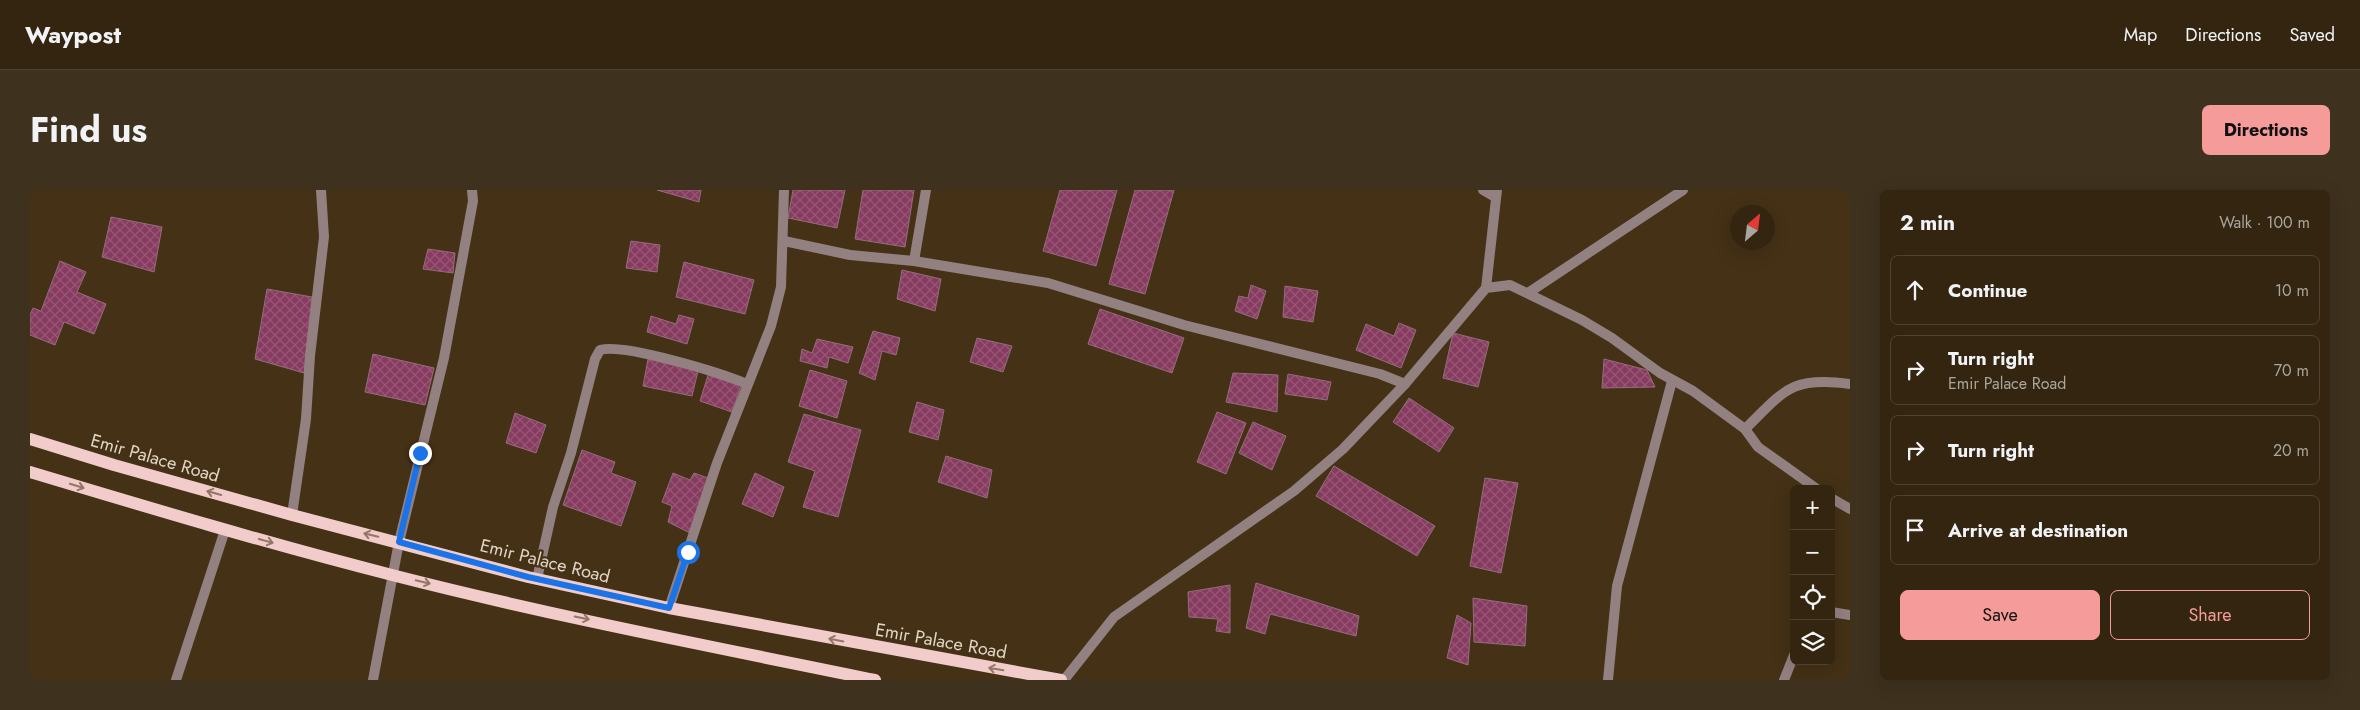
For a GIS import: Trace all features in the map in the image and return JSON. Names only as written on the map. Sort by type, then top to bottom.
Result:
[{"type":"main road","name":"Emir Palace Road","points":[[30,439],[114,465],[292,515],[537,579],[669,608],[1063,680]]},
{"type":"main road","points":[[30,472],[225,530],[393,575],[552,612],[875,680]]},
{"type":"street","points":[[292,515],[306,419],[310,356],[324,237],[321,190]]},
{"type":"street","points":[[373,680],[399,542],[444,358],[473,201],[472,190]]},
{"type":"street","points":[[669,608],[717,463],[771,326],[781,287],[784,241],[784,190]]},
{"type":"street","points":[[914,261],[926,190]]},
{"type":"street","points":[[1063,680],[1114,618],[1294,491],[1343,449],[1405,384],[1486,288],[1496,193],[1483,190]]},
{"type":"street","points":[[1528,293],[1683,190]]},
{"type":"street","points":[[784,241],[850,255],[914,261],[1048,284],[1184,325],[1380,374],[1405,384]]},
{"type":"street","points":[[1486,288],[1510,285],[1612,338],[1672,380],[1693,391],[1745,429],[1758,447],[1811,485]]},
{"type":"street","points":[[537,579],[553,507],[573,444],[594,359],[600,350],[619,348],[696,366],[747,384]]},
{"type":"street","points":[[1608,680],[1617,586],[1672,380]]},
{"type":"street","points":[[1745,429],[1783,392],[1797,384],[1813,381],[1850,384]]},
{"type":"street","points":[[1835,500],[1850,509]]},
{"type":"street","points":[[176,680],[225,530]]},
{"type":"street","points":[[1835,613],[1850,615]]},
{"type":"street","points":[[1784,680],[1790,665]]},
{"type":"building","points":[[657,190],[701,190],[699,202]]},
{"type":"building","points":[[793,190],[845,190],[837,228],[788,218]]},
{"type":"building","points":[[863,190],[914,190],[905,247],[855,239]]},
{"type":"building","points":[[1060,190],[1117,190],[1096,266],[1043,251]]},
{"type":"building","points":[[1135,190],[1174,190],[1145,294],[1109,284]]},
{"type":"building","points":[[111,217],[162,227],[154,272],[102,257]]},
{"type":"building","points":[[631,241],[660,245],[657,272],[626,268]]},
{"type":"building","points":[[428,249],[455,253],[453,273],[423,269]]},
{"type":"building","points":[[60,261],[86,272],[77,292],[106,304],[94,334],[64,322],[55,345],[30,335],[30,315],[33,308],[41,311]]},
{"type":"building","points":[[684,262],[754,280],[745,314],[676,297]]},
{"type":"building","points":[[902,270],[941,279],[935,311],[897,299]]},
{"type":"building","points":[[1251,285],[1266,291],[1257,319],[1235,311],[1239,296],[1248,298]]},
{"type":"building","points":[[1285,286],[1318,291],[1313,322],[1283,317]]},
{"type":"building","points":[[267,289],[312,297],[304,373],[255,359]]},
{"type":"building","points":[[1100,309],[1184,338],[1172,373],[1088,344]]},
{"type":"building","points":[[679,315],[694,319],[687,344],[647,332],[651,316],[676,324]]},
{"type":"building","points":[[1399,323],[1416,330],[1401,368],[1356,350],[1366,324],[1394,336]]},
{"type":"building","points":[[873,331],[900,338],[896,355],[882,351],[875,380],[859,373]]},
{"type":"building","points":[[1453,333],[1489,342],[1478,387],[1443,378]]},
{"type":"building","points":[[977,338],[1012,346],[1003,372],[970,362]]},
{"type":"building","points":[[817,339],[853,347],[848,363],[829,357],[827,368],[800,361],[802,349],[812,353]]},
{"type":"building","points":[[373,354],[434,368],[425,405],[365,392]]},
{"type":"building","points":[[648,359],[698,371],[692,396],[643,386]]},
{"type":"building","points":[[1604,359],[1647,370],[1655,387],[1602,388]]},
{"type":"building","points":[[810,370],[847,381],[837,418],[799,406]]},
{"type":"building","points":[[1233,373],[1278,375],[1277,412],[1226,402]]},
{"type":"building","points":[[1288,374],[1331,382],[1327,400],[1285,394]]},
{"type":"building","points":[[708,375],[741,386],[732,412],[700,401]]},
{"type":"building","points":[[1409,398],[1454,428],[1439,452],[1393,422]]},
{"type":"building","points":[[917,402],[944,410],[938,440],[909,432]]},
{"type":"building","points":[[1217,412],[1246,423],[1226,474],[1197,462]]},
{"type":"building","points":[[515,413],[546,425],[536,453],[506,443]]},
{"type":"building","points":[[804,414],[861,430],[838,517],[803,507],[815,471],[788,462]]},
{"type":"building","points":[[1253,422],[1286,436],[1272,470],[1239,453]]},
{"type":"building","points":[[582,450],[615,462],[611,473],[636,482],[621,526],[563,505]]},
{"type":"building","points":[[946,456],[992,470],[987,498],[938,482]]},
{"type":"building","points":[[1334,466],[1435,526],[1417,556],[1316,496]]},
{"type":"building","points":[[673,473],[690,480],[694,473],[708,478],[690,533],[668,522],[672,506],[662,502]]},
{"type":"building","points":[[755,473],[784,487],[773,517],[742,504]]},
{"type":"building","points":[[1485,478],[1518,483],[1501,573],[1470,566]]},
{"type":"building","points":[[1256,583],[1359,616],[1356,636],[1270,614],[1265,634],[1246,628]]},
{"type":"building","points":[[1230,585],[1230,633],[1216,631],[1218,619],[1189,617],[1188,592]]},
{"type":"building","points":[[1473,598],[1527,606],[1525,646],[1474,642]]},
{"type":"building","points":[[1457,615],[1471,623],[1468,665],[1447,658]]},
{"type":"route","points":[[420,453],[399,542],[528,577],[669,608],[688,552]]}]
